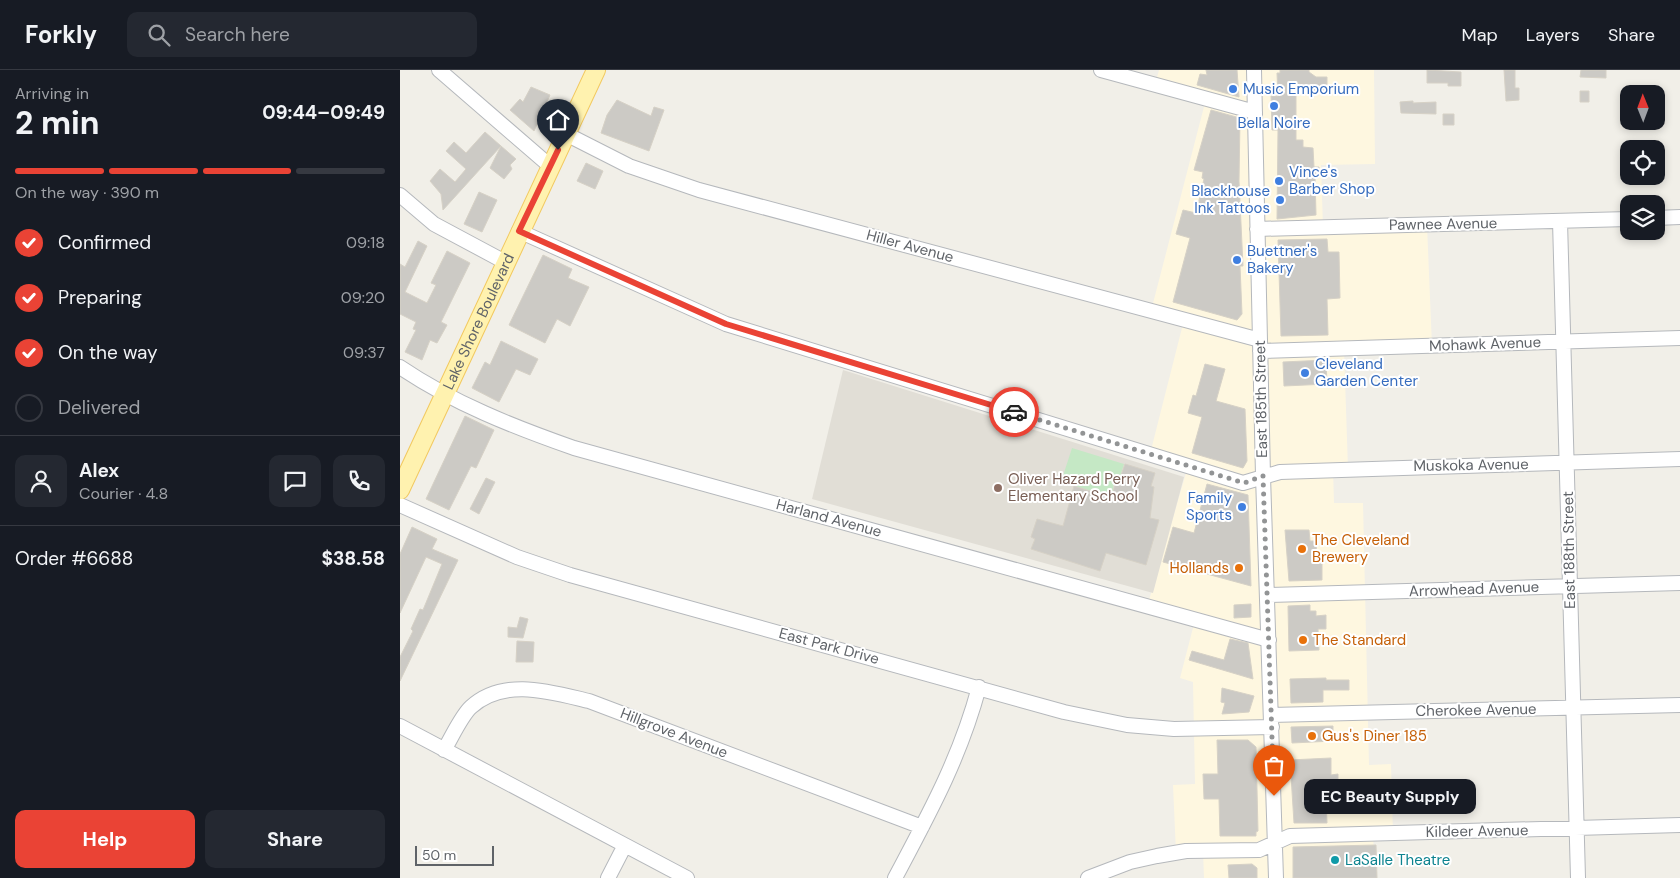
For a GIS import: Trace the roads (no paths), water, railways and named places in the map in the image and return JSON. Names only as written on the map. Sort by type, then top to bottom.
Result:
[{"type":"main road","name":"Lake Shore Boulevard","points":[[400,490],[519,231],[596,70]]},
{"type":"street","points":[[439,70],[550,166]]},
{"type":"street","points":[[1101,70],[1255,112]]},
{"type":"street","name":"East 185th Street","points":[[1254,70],[1263,476],[1276,878]]},
{"type":"street","name":"Hiller Avenue","points":[[566,134],[629,166],[699,190],[1260,346]]},
{"type":"street","points":[[400,194],[434,224],[505,262]]},
{"type":"street","points":[[1665,218],[1680,218]]},
{"type":"street","name":"Pawnee Avenue","points":[[1257,229],[1620,219]]},
{"type":"street","name":"East 188th Street","points":[[1560,221],[1578,878]]},
{"type":"street","name":"Muskoka Avenue","points":[[519,231],[726,324],[1244,483],[1280,472],[1333,469],[1680,459]]},
{"type":"street","name":"Mohawk Avenue","points":[[1260,346],[1563,342],[1680,338]]},
{"type":"street","name":"Harland Avenue","points":[[400,367],[444,393],[520,429],[574,448],[1269,640]]},
{"type":"street","name":"East Park Drive","points":[[400,504],[517,557],[570,575],[1064,712],[1127,725],[1174,729],[1272,721]]},
{"type":"street","name":"Arrowhead Avenue","points":[[1268,595],[1680,583]]},
{"type":"street","points":[[895,878],[958,754],[979,687]]},
{"type":"street","name":"Hillgrove Avenue","points":[[444,750],[470,708],[492,695],[515,688],[540,690],[589,701],[922,828]]},
{"type":"street","name":"Cherokee Avenue","points":[[1272,721],[1680,705]]},
{"type":"street","points":[[400,726],[687,878]]},
{"type":"street","name":"Kildeer Avenue","points":[[1088,878],[1130,862],[1157,856],[1186,851],[1259,850],[1290,836],[1680,825]]},
{"type":"street","points":[[608,878],[625,846]]},
{"type":"place","name":"Music Emporium","points":[[1233,89]]},
{"type":"place","name":"Bella Noire","points":[[1274,106]]},
{"type":"place","name":"Vince's Barber Shop","points":[[1279,181]]},
{"type":"place","name":"Blackhouse Ink Tattoos","points":[[1280,200]]},
{"type":"place","name":"Buettner's Bakery","points":[[1237,260]]},
{"type":"place","name":"Cleveland Garden Center","points":[[1305,373]]},
{"type":"place","name":"Oliver Hazard Perry Elementary School","points":[[998,488]]},
{"type":"place","name":"Family Sports","points":[[1242,507]]},
{"type":"place","name":"The Cleveland Brewery","points":[[1302,549]]},
{"type":"place","name":"Hollands","points":[[1239,568]]},
{"type":"place","name":"The Standard","points":[[1303,640]]},
{"type":"place","name":"Gus's Diner 185","points":[[1312,736]]},
{"type":"place","name":"EC Beauty Supply","points":[[1274,796]]},
{"type":"place","name":"LaSalle Theatre","points":[[1335,860]]}]
